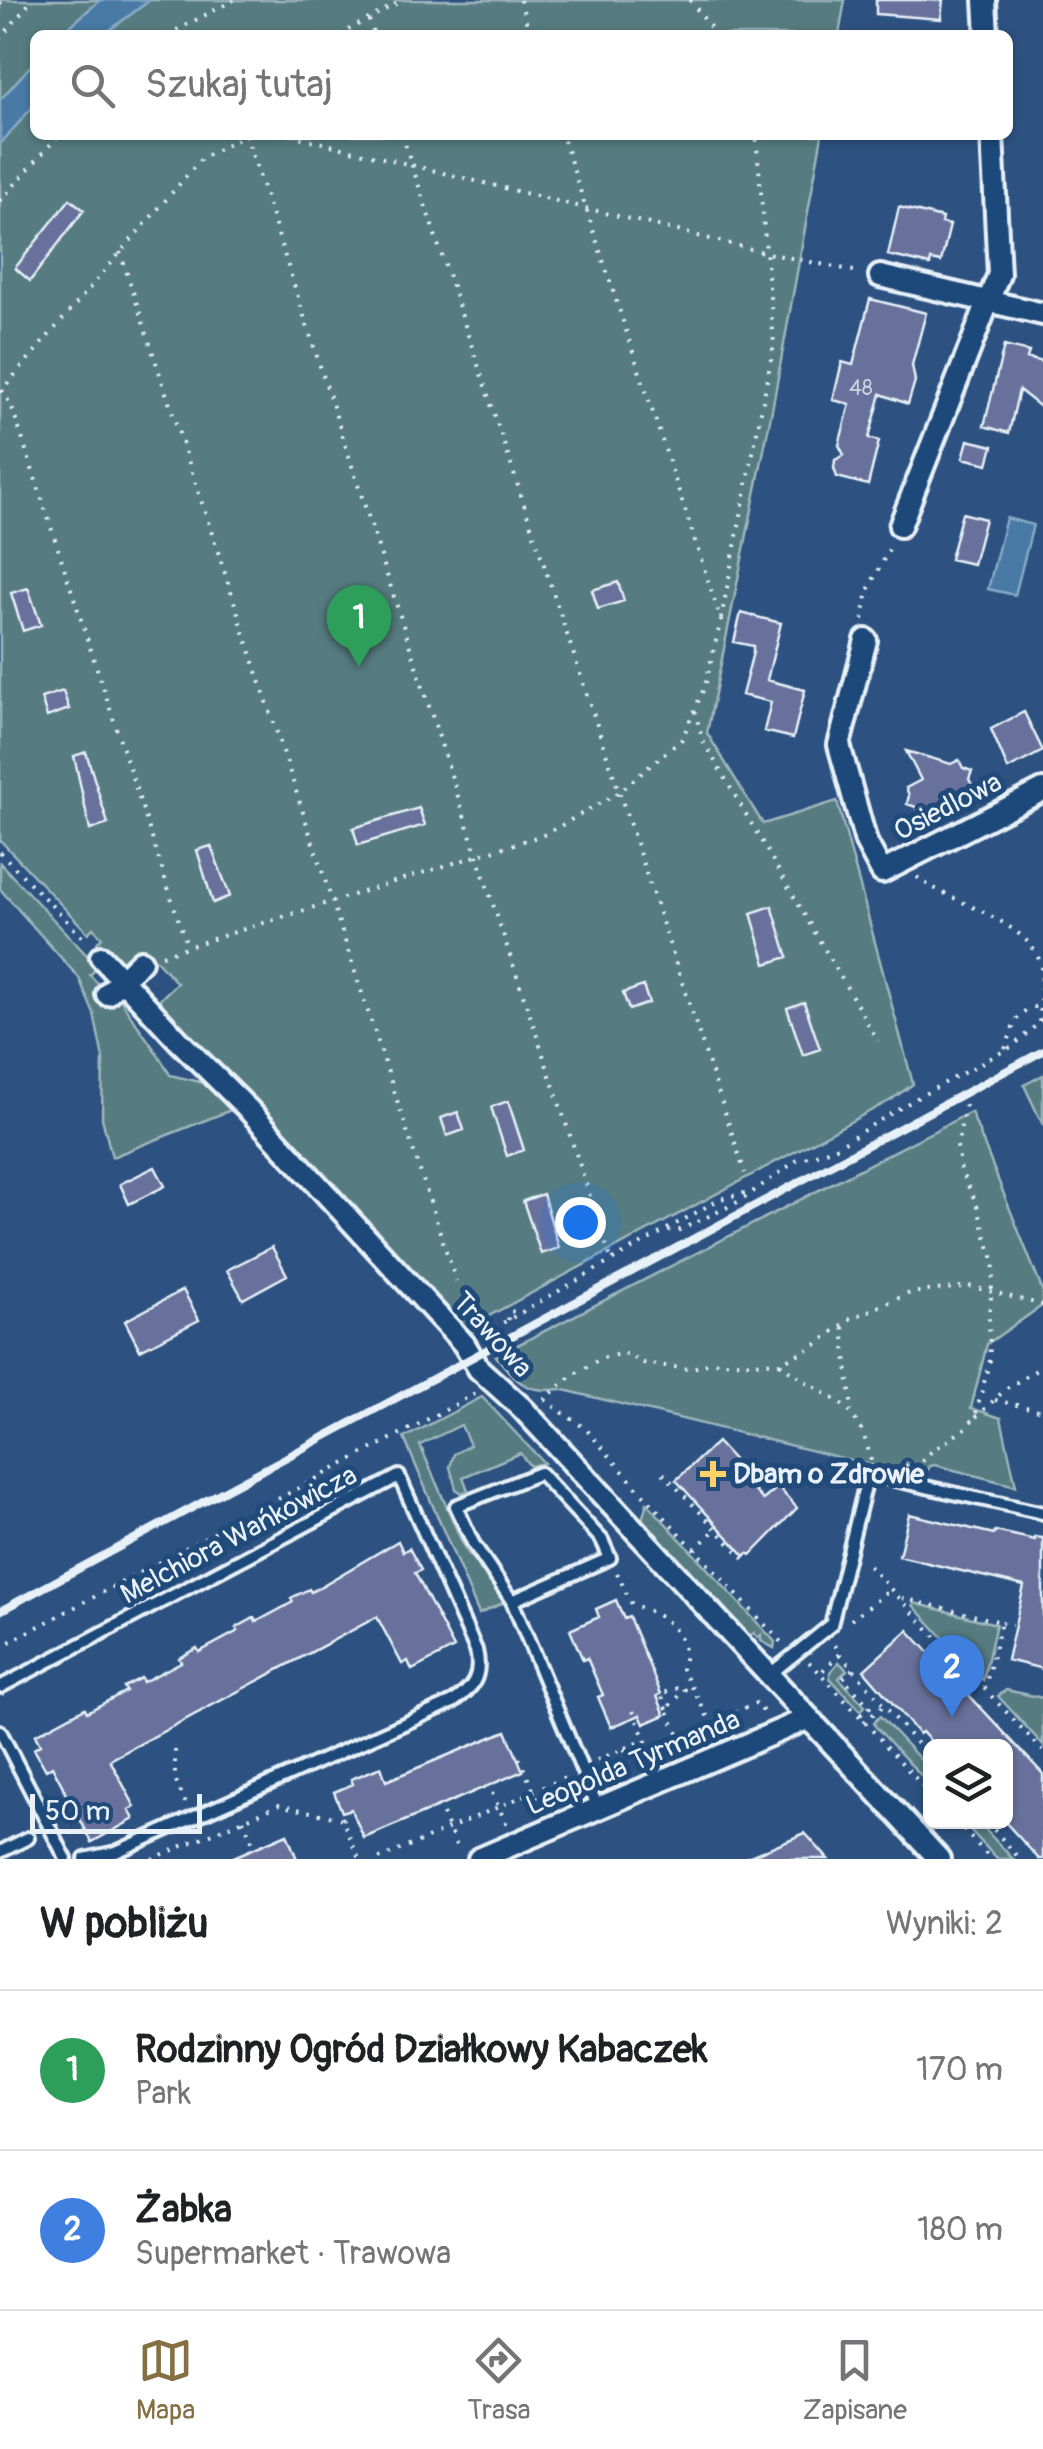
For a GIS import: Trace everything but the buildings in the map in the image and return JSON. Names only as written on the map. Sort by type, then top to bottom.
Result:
[{"type":"street","points":[[985,0],[987,30]]},
{"type":"street","points":[[900,526],[1000,274],[992,140]]},
{"type":"street","points":[[880,276],[1043,314]]},
{"type":"street","name":"Osiedlowa","points":[[866,640],[839,744],[866,842],[882,872],[1043,790]]},
{"type":"street","name":"Trawowa","points":[[101,957],[115,987],[248,1109],[464,1344],[479,1369],[522,1408],[938,1859]]},
{"type":"street","points":[[115,987],[141,962]]},
{"type":"street","name":"Leopolda Tyrmanda","points":[[477,1859],[809,1718]]},
{"type":"lane","points":[[512,1600],[610,1558],[602,1540],[540,1473],[456,1506],[473,1543],[512,1600],[598,1808]]},
{"type":"lane","points":[[769,1675],[832,1625],[868,1474],[1043,1513]]},
{"type":"lane","name":"Melchiora Wańkowicza","points":[[0,1687],[398,1476],[476,1650],[479,1674],[470,1689],[441,1707],[116,1852],[85,1859]]},
{"type":"lane","points":[[0,1731],[66,1859]]},
{"type":"lane","points":[[0,1852],[28,1838]]},
{"type":"path","points":[[0,39],[32,0]]},
{"type":"path","points":[[177,30],[234,0]]},
{"type":"path","points":[[349,30],[403,0]]},
{"type":"path","points":[[520,0],[529,30]]},
{"type":"path","points":[[690,0],[712,30]]},
{"type":"path","points":[[369,20],[372,30]]},
{"type":"path","points":[[0,201],[55,140]]},
{"type":"path","points":[[187,946],[12,407],[1,391],[202,158],[236,140]]},
{"type":"path","points":[[248,140],[612,1262]]},
{"type":"path","points":[[309,140],[767,253],[880,276]]},
{"type":"path","points":[[403,140],[745,1173]]},
{"type":"path","points":[[564,140],[721,620]]},
{"type":"path","points":[[162,955],[546,834],[618,793],[682,740],[705,686],[721,620],[774,344],[756,140]]},
{"type":"path","points":[[120,252],[456,1280]]},
{"type":"path","points":[[866,640],[862,616],[868,590],[900,526]]},
{"type":"path","points":[[694,711],[702,739],[878,1041]]},
{"type":"path","points":[[0,852],[101,957]]},
{"type":"path","points":[[664,1232],[680,1230],[740,1201],[796,1160],[836,1147],[1005,1049],[1041,1021],[1043,977],[1033,947],[1016,931],[918,880],[907,860]]},
{"type":"path","points":[[1005,1049],[1017,1017],[1029,1008],[1041,1006]]},
{"type":"path","points":[[966,1102],[958,1146],[961,1172],[976,1202],[994,1263],[990,1360],[974,1417]]},
{"type":"path","points":[[464,1344],[720,1199],[753,1190]]},
{"type":"path","points":[[522,1408],[545,1400],[570,1377],[602,1358],[616,1355],[627,1354],[643,1363],[689,1369],[714,1362],[780,1363],[894,1297],[910,1293],[953,1286],[990,1290],[1043,1305]]},
{"type":"path","points":[[843,1326],[852,1411],[871,1457],[871,1475]]},
{"type":"path","points":[[780,1363],[809,1386],[830,1394],[852,1411]]},
{"type":"path","points":[[905,1484],[931,1452],[966,1428],[1006,1388],[1043,1366]]},
{"type":"path","points":[[0,1647],[471,1398]]},
{"type":"path","points":[[545,1400],[586,1430],[786,1646],[800,1652],[923,1785]]},
{"type":"path","points":[[995,1400],[1043,1411]]},
{"type":"path","points":[[663,1473],[747,1562]]},
{"type":"path","points":[[695,1549],[716,1529]]},
{"type":"path","points":[[610,1558],[632,1605],[660,1614],[678,1634],[685,1659],[682,1669],[711,1723]]},
{"type":"path","points":[[869,1566],[1043,1751]]},
{"type":"path","points":[[866,1607],[891,1589]]},
{"type":"path","points":[[900,1597],[1012,1624]]},
{"type":"path","points":[[985,1688],[1001,1622]]},
{"type":"path","points":[[832,1638],[840,1654],[923,1751]]},
{"type":"path","points":[[820,1674],[840,1654]]},
{"type":"path","points":[[853,1669],[842,1678],[870,1707],[860,1716]]},
{"type":"path","points":[[667,1709],[685,1690],[682,1686],[661,1694],[667,1709],[679,1738]]},
{"type":"path","points":[[633,1712],[650,1751],[756,1703]]},
{"type":"path","points":[[864,1722],[882,1706]]},
{"type":"path","points":[[379,1859],[645,1740]]},
{"type":"path","points":[[175,1750],[175,1780],[187,1807]]},
{"type":"path","points":[[519,1758],[550,1829]]},
{"type":"path","points":[[492,1793],[514,1844]]},
{"type":"path","points":[[152,1859],[279,1804],[342,1818],[359,1812]]},
{"type":"path","points":[[443,1814],[449,1828],[477,1859]]},
{"type":"path","points":[[342,1818],[359,1859]]},
{"type":"path","points":[[243,1820],[255,1848]]},
{"type":"path","points":[[963,1829],[991,1859]]},
{"type":"path","points":[[992,1829],[1020,1859]]},
{"type":"green space","points":[[0,0],[100,0],[66,30],[30,30],[30,67],[0,100]]},
{"type":"green space","points":[[150,0],[845,0],[840,30],[110,30]]},
{"type":"green space","points":[[30,110],[30,140],[821,140],[707,733],[763,824],[837,801],[913,1084],[891,1100],[487,1317],[471,1333],[459,1326],[155,1004],[177,983],[145,948],[128,965],[116,963],[97,943],[102,937],[93,928],[88,933],[0,840],[0,144]]},
{"type":"green space","points":[[0,863],[98,967],[90,975],[111,998],[119,997],[170,1075],[204,1083],[231,1110],[112,1157],[102,1118],[103,1058],[94,1014],[79,978],[0,889]]},
{"type":"green space","points":[[1043,1075],[1043,1125],[1024,1085]]},
{"type":"green space","points":[[971,1112],[1043,1292],[1043,1305],[987,1344],[971,1408],[1001,1418],[1016,1486],[935,1465],[923,1478],[560,1389],[530,1387],[516,1379],[496,1356]]},
{"type":"green space","points":[[482,1397],[544,1463],[530,1466],[520,1453],[463,1477],[468,1490],[462,1493],[456,1489],[450,1467],[454,1454],[470,1445],[461,1425],[420,1445],[465,1549],[505,1602],[479,1614],[404,1438]]},
{"type":"green space","points":[[647,1503],[775,1642],[774,1648],[761,1641],[761,1635],[749,1636],[642,1520]]},
{"type":"green space","points":[[913,1605],[996,1624],[983,1680]]},
{"type":"green space","points":[[839,1662],[847,1670],[839,1678],[865,1706],[861,1711],[830,1678]]},
{"type":"green space","points":[[1006,1690],[1043,1698],[1043,1745],[998,1696]]},
{"type":"green space","points":[[880,1716],[923,1762],[923,1777],[875,1726]]},
{"type":"green space","points":[[969,1829],[985,1829],[1013,1859],[997,1859]]},
{"type":"water","points":[[100,0],[150,0],[110,30],[66,30]]},
{"type":"water","points":[[30,67],[30,110],[0,144],[0,100]]},
{"type":"water","points":[[1006,518],[1033,525],[1015,595],[988,589]]},
{"type":"railway","points":[[0,1611],[1043,1051]]},
{"type":"place","name":"Rodzinny Ogród Działkowy Kabaczek","points":[[359,667]]},
{"type":"place","name":"Dbam o Zdrowie","points":[[713,1474]]},
{"type":"place","name":"Żabka","points":[[952,1717]]}]
